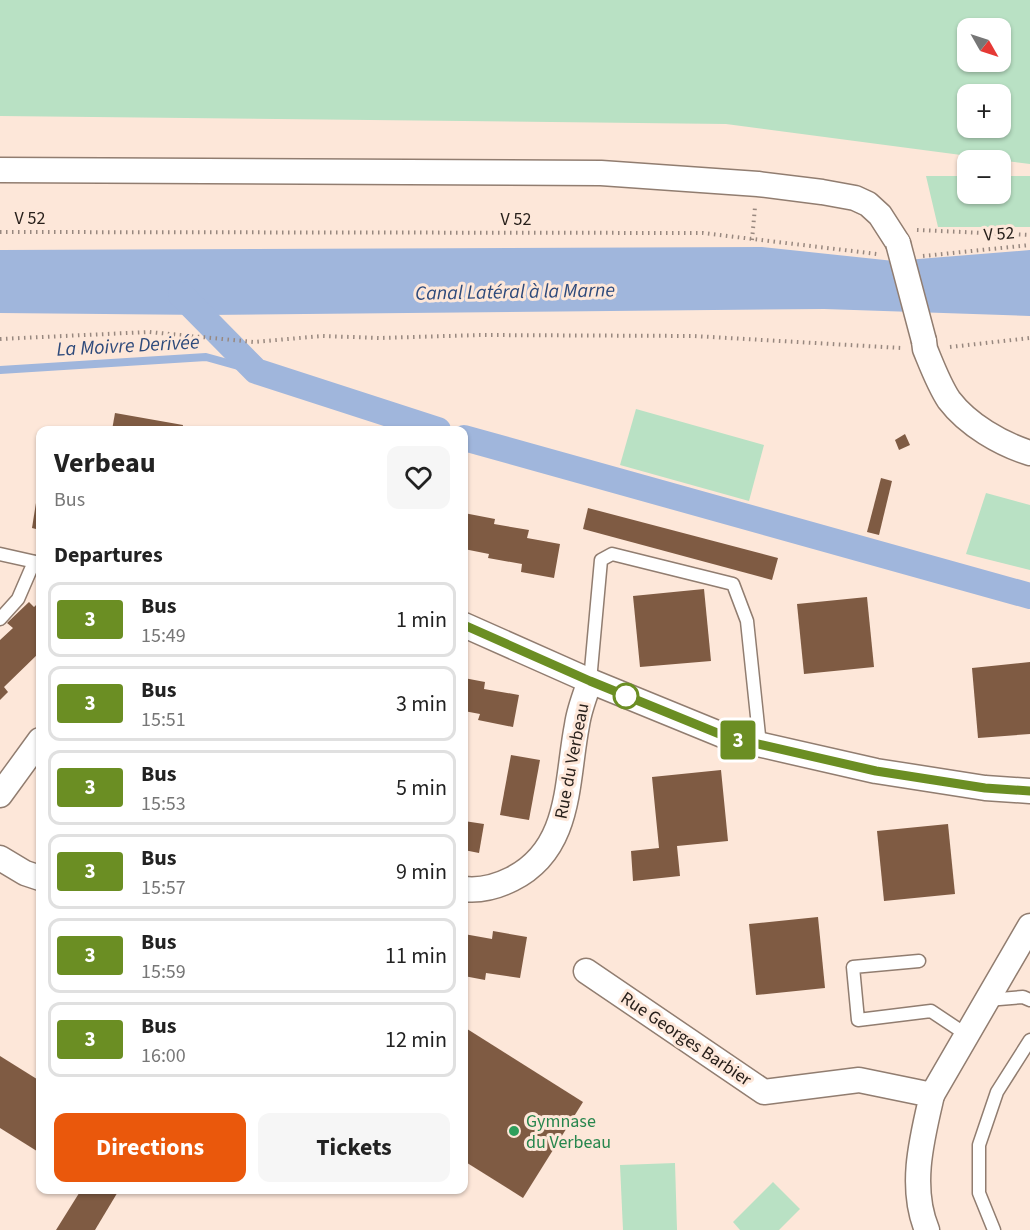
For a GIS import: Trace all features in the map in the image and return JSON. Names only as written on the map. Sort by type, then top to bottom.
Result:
[{"type":"street","points":[[0,170],[601,172],[758,184],[855,198],[874,209],[896,247],[925,345],[950,401],[968,419],[991,436],[1030,453]]},
{"type":"street","points":[[468,627],[590,681],[727,737],[876,771],[985,788],[1030,791]]},
{"type":"street","name":"Rue du Verbeau","points":[[468,889],[490,888],[524,873],[546,852],[556,836],[570,788],[577,724],[590,681]]},
{"type":"street","points":[[0,795],[36,746]]},
{"type":"street","points":[[0,858],[25,873],[36,877]]},
{"type":"street","points":[[927,1230],[922,1218],[918,1157],[932,1095],[1030,926]]},
{"type":"street","name":"Rue Georges Barbier","points":[[586,971],[764,1092],[859,1080],[932,1095]]},
{"type":"lane","points":[[0,554],[36,562]]},
{"type":"lane","points":[[590,681],[601,560],[612,554],[733,584],[747,621],[760,745]]},
{"type":"lane","points":[[0,619],[18,599],[36,564]]},
{"type":"lane","points":[[919,961],[854,968],[858,1020],[931,1011],[967,1035]]},
{"type":"lane","points":[[987,1000],[1023,997],[1030,1000]]},
{"type":"lane","points":[[994,1230],[979,1193],[979,1145],[997,1092],[1030,1040]]},
{"type":"path","points":[[752,240],[758,184]]},
{"type":"path","points":[[896,247],[902,229],[1030,235]]},
{"type":"path","name":"V 52","points":[[0,232],[703,233],[752,240],[896,247],[1030,245]]},
{"type":"path","points":[[0,339],[149,332],[254,342],[322,336],[380,338],[480,335],[682,335],[925,345],[1030,338]]},
{"type":"green space","points":[[0,0],[1030,0],[1030,164],[1011,162],[1011,150],[957,150],[957,154],[726,124],[0,116]]},
{"type":"green space","points":[[926,176],[957,176],[957,204],[1011,204],[1011,176],[1030,176],[1030,227],[938,227]]},
{"type":"green space","points":[[636,409],[764,445],[749,501],[620,465]]},
{"type":"green space","points":[[986,493],[1030,505],[1030,570],[966,554]]},
{"type":"green space","points":[[675,1163],[677,1230],[623,1230],[620,1165]]},
{"type":"green space","points":[[773,1182],[800,1209],[779,1230],[740,1230],[733,1222]]},
{"type":"water","name":"Canal Latéral à la Marne","points":[[762,247],[894,261],[1030,250],[1030,316],[824,309],[208,315],[0,313],[0,250]]},
{"type":"building","points":[[115,413],[183,425],[183,426],[113,426]]},
{"type":"building","points":[[905,434],[910,445],[899,450],[895,440]]},
{"type":"building","points":[[881,478],[892,481],[879,535],[867,532]]},
{"type":"building","points":[[36,503],[36,529],[32,528]]},
{"type":"building","points":[[588,508],[778,558],[772,580],[583,529]]},
{"type":"building","points":[[468,514],[495,519],[494,524],[529,530],[527,538],[560,544],[554,578],[521,572],[522,564],[488,558],[489,554],[468,550]]},
{"type":"building","points":[[704,589],[711,661],[640,667],[633,596]]},
{"type":"building","points":[[867,597],[874,667],[804,674],[797,604]]},
{"type":"building","points":[[29,602],[34,607],[36,605],[36,656],[4,687],[8,692],[0,700],[0,640],[13,628],[7,623]]},
{"type":"building","points":[[1030,662],[1030,734],[978,738],[972,668]]},
{"type":"building","points":[[468,679],[485,682],[484,689],[519,695],[513,727],[478,720],[480,714],[468,712]]},
{"type":"building","points":[[511,755],[540,760],[529,820],[500,815]]},
{"type":"building","points":[[721,770],[728,841],[677,846],[680,876],[633,881],[631,851],[659,848],[652,777]]},
{"type":"building","points":[[468,822],[484,824],[479,853],[468,851]]},
{"type":"building","points":[[948,824],[955,894],[884,901],[877,831]]},
{"type":"building","points":[[818,917],[825,988],[756,995],[749,924]]},
{"type":"building","points":[[493,931],[527,937],[520,978],[486,973],[485,980],[468,977],[468,935],[492,939]]},
{"type":"building","name":"Gymnase du Verbeau","points":[[468,1030],[583,1102],[523,1198],[468,1164]]},
{"type":"building","points":[[0,1056],[36,1078],[36,1150],[0,1128]]},
{"type":"building","points":[[78,1194],[117,1194],[95,1230],[56,1230]]},
{"type":"waterway","points":[[181,295],[256,371],[426,426]]},
{"type":"waterway","name":"La Moivre Derivée","points":[[0,370],[206,357],[256,371]]},
{"type":"waterway","points":[[468,439],[1030,596]]},
{"type":"bus line","name":"3","points":[[468,627],[590,681],[727,737],[876,771],[985,788],[1030,791]]},
{"type":"place","name":"Gymnase du Verbeau","points":[[514,1131]]}]
